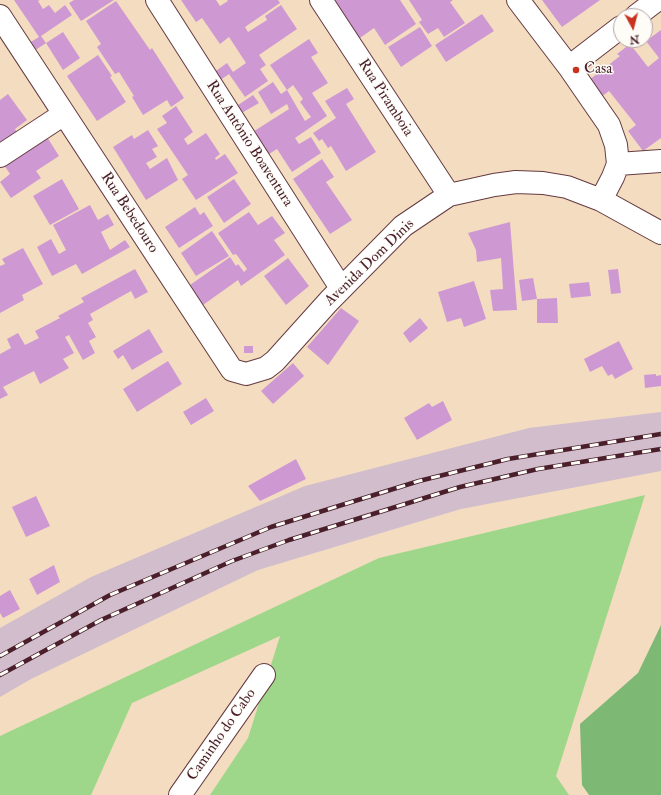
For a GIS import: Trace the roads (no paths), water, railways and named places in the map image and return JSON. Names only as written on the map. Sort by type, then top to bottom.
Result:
[{"type":"street","name":"Rua Antônio Boaventura","points":[[157,0],[341,288]]},
{"type":"street","name":"Rua Piramboia","points":[[321,0],[449,195]]},
{"type":"street","points":[[518,0],[569,67],[609,125],[616,145],[618,164],[601,200]]},
{"type":"street","points":[[646,8],[657,0]]},
{"type":"street","name":"Rua Bebedouro","points":[[0,16],[232,370],[246,374],[266,368],[275,361]]},
{"type":"street","points":[[569,67],[613,33]]},
{"type":"street","points":[[0,156],[64,114]]},
{"type":"street","points":[[618,164],[661,161]]},
{"type":"street","name":"Avenida Dom Dinis","points":[[275,361],[341,288],[404,226],[449,195],[494,185],[516,182],[544,183],[567,187],[601,200],[661,233]]},
{"type":"street","name":"Caminho do Cabo","points":[[180,795],[264,675]]},
{"type":"railway","points":[[0,656],[110,595],[271,527],[419,481],[508,459],[661,434]]},
{"type":"railway","points":[[0,675],[101,620],[232,561],[289,540],[460,487],[538,469],[661,449]]},
{"type":"place","name":"Casa","points":[[576,70]]}]
